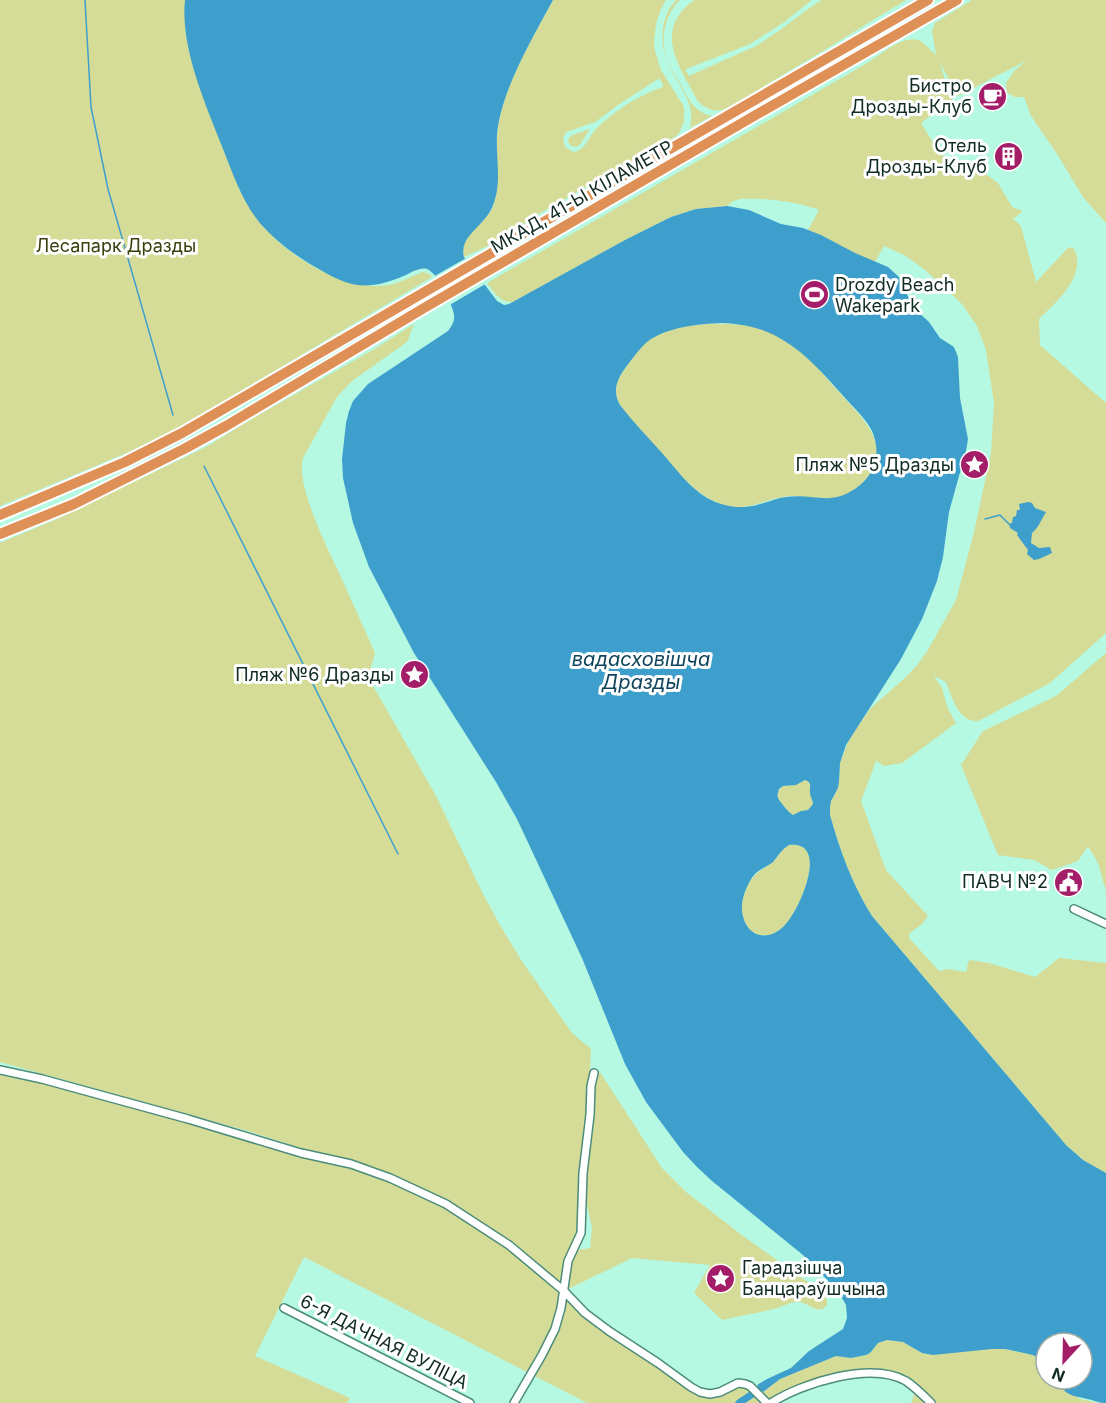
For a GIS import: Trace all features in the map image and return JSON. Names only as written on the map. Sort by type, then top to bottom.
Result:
[{"type":"highway","name":"МКАД, 41-Ы КІЛАМЕТР","points":[[0,515],[125,462],[182,433],[928,0]]},
{"type":"highway","name":"МКАД, 41-Ы КІЛАМЕТР","points":[[0,534],[74,504],[226,426],[424,308],[957,0]]},
{"type":"street","points":[[1074,909],[1106,924]]},
{"type":"street","points":[[0,1070],[42,1079],[188,1119],[301,1153],[351,1164],[390,1178],[446,1204],[509,1245],[564,1291],[585,1313],[700,1392],[710,1394],[720,1392],[738,1383],[750,1386],[767,1402],[794,1390],[833,1378],[867,1373],[881,1374],[905,1381],[931,1403]]},
{"type":"street","points":[[514,1403],[555,1329],[561,1308],[568,1261],[581,1233],[583,1173],[594,1072]]},
{"type":"street","name":"6-Я ДАЧНАЯ ВУЛІЦА","points":[[284,1308],[470,1403]]},
{"type":"green space","name":"Лесапарк Дразды","points":[[0,0],[185,0],[185,29],[189,50],[239,189],[252,212],[269,233],[299,258],[335,277],[353,283],[372,286],[389,285],[423,272],[432,277],[179,428],[129,452],[0,506]]},
{"type":"green space","points":[[553,0],[666,0],[656,24],[655,51],[661,70],[684,107],[684,122],[675,137],[528,220],[511,235],[464,257],[465,242],[491,211],[494,204],[497,184],[498,126],[507,94],[521,61]],"holes":[[[660,79],[663,87],[636,99],[611,116],[596,129],[581,149],[574,152],[565,147],[563,138],[566,132],[594,123]]]},
{"type":"green space","points":[[680,0],[670,13],[665,28],[664,44],[667,60],[663,45],[664,22],[673,3]]},
{"type":"green space","points":[[694,0],[812,0],[783,23],[750,44],[686,69],[689,76],[756,46],[822,0],[906,0],[740,102],[728,108],[715,110],[702,105],[697,100],[677,61],[673,48],[674,24],[681,12]]},
{"type":"green space","points":[[972,0],[1106,0],[1106,223],[1083,197],[1031,116],[1024,97],[1015,97],[1007,93],[1006,83],[1014,71],[1026,61],[958,96],[939,61],[952,100],[921,123],[937,149],[937,154],[972,164],[998,183],[1012,207],[1023,211],[1013,219],[1021,226],[1036,282],[1068,248],[1073,247],[1077,257],[1074,278],[1054,305],[1039,319],[1040,345],[1106,403],[1106,633],[1050,683],[978,721],[971,720],[961,713],[953,701],[946,682],[934,676],[942,688],[948,709],[956,723],[902,763],[884,766],[876,761],[861,801],[886,870],[928,916],[909,934],[909,938],[939,971],[947,969],[966,972],[969,960],[989,963],[1035,977],[1059,958],[1106,963],[1106,1173],[1083,1160],[1066,1145],[872,916],[847,867],[830,815],[831,801],[838,788],[840,763],[850,737],[870,709],[907,676],[928,650],[956,600],[974,532],[991,453],[994,404],[986,350],[977,326],[962,304],[925,270],[906,256],[884,246],[817,367],[855,410],[873,436],[877,456],[868,477],[842,496],[827,499],[782,497],[746,507],[737,507],[716,502],[699,492],[683,478],[620,405],[616,395],[618,381],[638,351],[647,342],[670,330],[714,324],[754,327],[819,210],[780,201],[740,199],[727,206],[696,209],[671,217],[513,302],[501,299],[487,283],[895,45],[916,40],[924,43],[936,55],[932,31],[935,23]]},
{"type":"green space","points":[[669,63],[693,105],[712,116],[690,128],[689,104]]},
{"type":"green space","points":[[590,129],[579,146],[574,147],[569,144],[570,136]]},
{"type":"green space","points":[[414,324],[407,342],[352,381],[337,397],[303,458],[304,484],[308,501],[322,535],[375,653],[368,677],[436,796],[500,925],[521,960],[572,1033],[591,1049],[588,1113],[577,1229],[572,1251],[590,1248],[592,1228],[587,1204],[585,1173],[592,1089],[600,1072],[662,1168],[686,1192],[821,1291],[827,1300],[827,1305],[816,1309],[801,1302],[794,1302],[774,1309],[722,1320],[694,1293],[710,1265],[632,1258],[564,1291],[623,1340],[684,1377],[698,1389],[713,1393],[738,1382],[750,1386],[767,1403],[587,1403],[304,1257],[255,1356],[350,1398],[347,1403],[0,1403],[0,1070],[42,1079],[74,1092],[188,1119],[342,1161],[248,1131],[0,1062],[0,543],[57,519],[206,447]]},
{"type":"green space","points":[[1106,653],[1106,891],[1098,863],[1088,846],[1078,861],[1052,870],[1034,860],[998,855],[961,765],[983,731],[1056,696]]},
{"type":"green space","points":[[805,780],[810,784],[813,804],[808,810],[793,815],[779,800],[778,792],[783,786],[796,785]]},
{"type":"green space","points":[[789,845],[801,846],[808,854],[810,865],[803,893],[784,926],[770,935],[757,934],[751,931],[744,919],[742,907],[745,893],[754,876],[773,862]]},
{"type":"green space","points":[[887,1340],[903,1342],[922,1353],[933,1355],[1005,1349],[1033,1355],[1034,1391],[1068,1391],[1080,1399],[1099,1403],[911,1403],[916,1389],[905,1381],[881,1374],[833,1378],[768,1403],[763,1392],[780,1379],[836,1356],[851,1358],[866,1355],[878,1343]]},
{"type":"water","name":"вадасховішча Дразды","points":[[185,0],[553,0],[521,61],[502,110],[497,135],[498,182],[493,206],[486,218],[468,238],[463,252],[464,257],[497,301],[504,305],[509,304],[671,217],[696,209],[727,206],[749,210],[781,224],[803,228],[888,267],[899,277],[912,305],[929,322],[940,338],[954,347],[958,357],[960,398],[968,439],[949,512],[937,581],[922,619],[901,659],[846,745],[840,763],[838,788],[831,801],[830,815],[847,867],[872,916],[1066,1145],[1083,1160],[1106,1173],[1106,1403],[1071,1395],[1065,1391],[1094,1391],[1094,1331],[1034,1331],[1034,1356],[1005,1349],[933,1355],[922,1353],[903,1342],[887,1340],[878,1343],[866,1355],[851,1358],[836,1356],[780,1379],[763,1392],[757,1385],[791,1368],[809,1351],[843,1329],[847,1318],[846,1305],[838,1291],[803,1255],[697,1167],[646,1102],[625,1064],[582,958],[517,819],[414,653],[369,567],[353,523],[343,478],[342,459],[346,423],[353,401],[368,384],[448,331],[454,319],[451,304],[440,282],[427,269],[419,269],[384,283],[355,285],[335,278],[306,262],[266,230],[253,214],[234,178],[196,76],[186,37]],"holes":[[[722,323],[746,326],[776,336],[801,353],[817,367],[867,422],[875,442],[876,458],[873,469],[867,477],[850,492],[832,498],[797,496],[779,498],[747,507],[720,504],[700,494],[620,405],[616,395],[618,381],[647,342],[664,333],[693,325]],[[805,780],[809,782],[813,804],[808,810],[793,815],[778,798],[779,789]],[[789,845],[801,846],[808,854],[810,865],[803,893],[784,926],[770,935],[757,934],[751,931],[744,919],[742,901],[745,892],[754,875],[773,862]]]},
{"type":"water","points":[[1032,503],[1035,508],[1046,512],[1032,533],[1031,543],[1039,548],[1050,547],[1052,553],[1034,560],[1027,554],[1028,550],[1017,535],[1018,533],[1010,528],[1009,524],[1016,516],[1017,510],[1020,510],[1019,504]]},
{"type":"pier","points":[[468,257],[487,283],[448,306],[433,277]]},
{"type":"waterway","points":[[85,0],[91,107],[108,189],[173,415]]},
{"type":"waterway","points":[[204,466],[398,854]]},
{"type":"waterway","points":[[985,519],[1000,515],[1009,524]]},
{"type":"waterway","points":[[739,1403],[760,1389]]},
{"type":"place","name":"Бистро Дрозды-Клуб","points":[[993,96]]},
{"type":"place","name":"Отель Дрозды-Клуб","points":[[1008,156]]},
{"type":"place","name":"Drozdy Beach Wakepark","points":[[814,295]]},
{"type":"place","name":"Пляж №5 Дразды","points":[[975,465]]},
{"type":"place","name":"Пляж №6 Дразды","points":[[415,675]]},
{"type":"place","name":"ПАВЧ №2","points":[[1069,882]]},
{"type":"place","name":"Гарадзішча Банцараўшчына","points":[[721,1278]]}]
